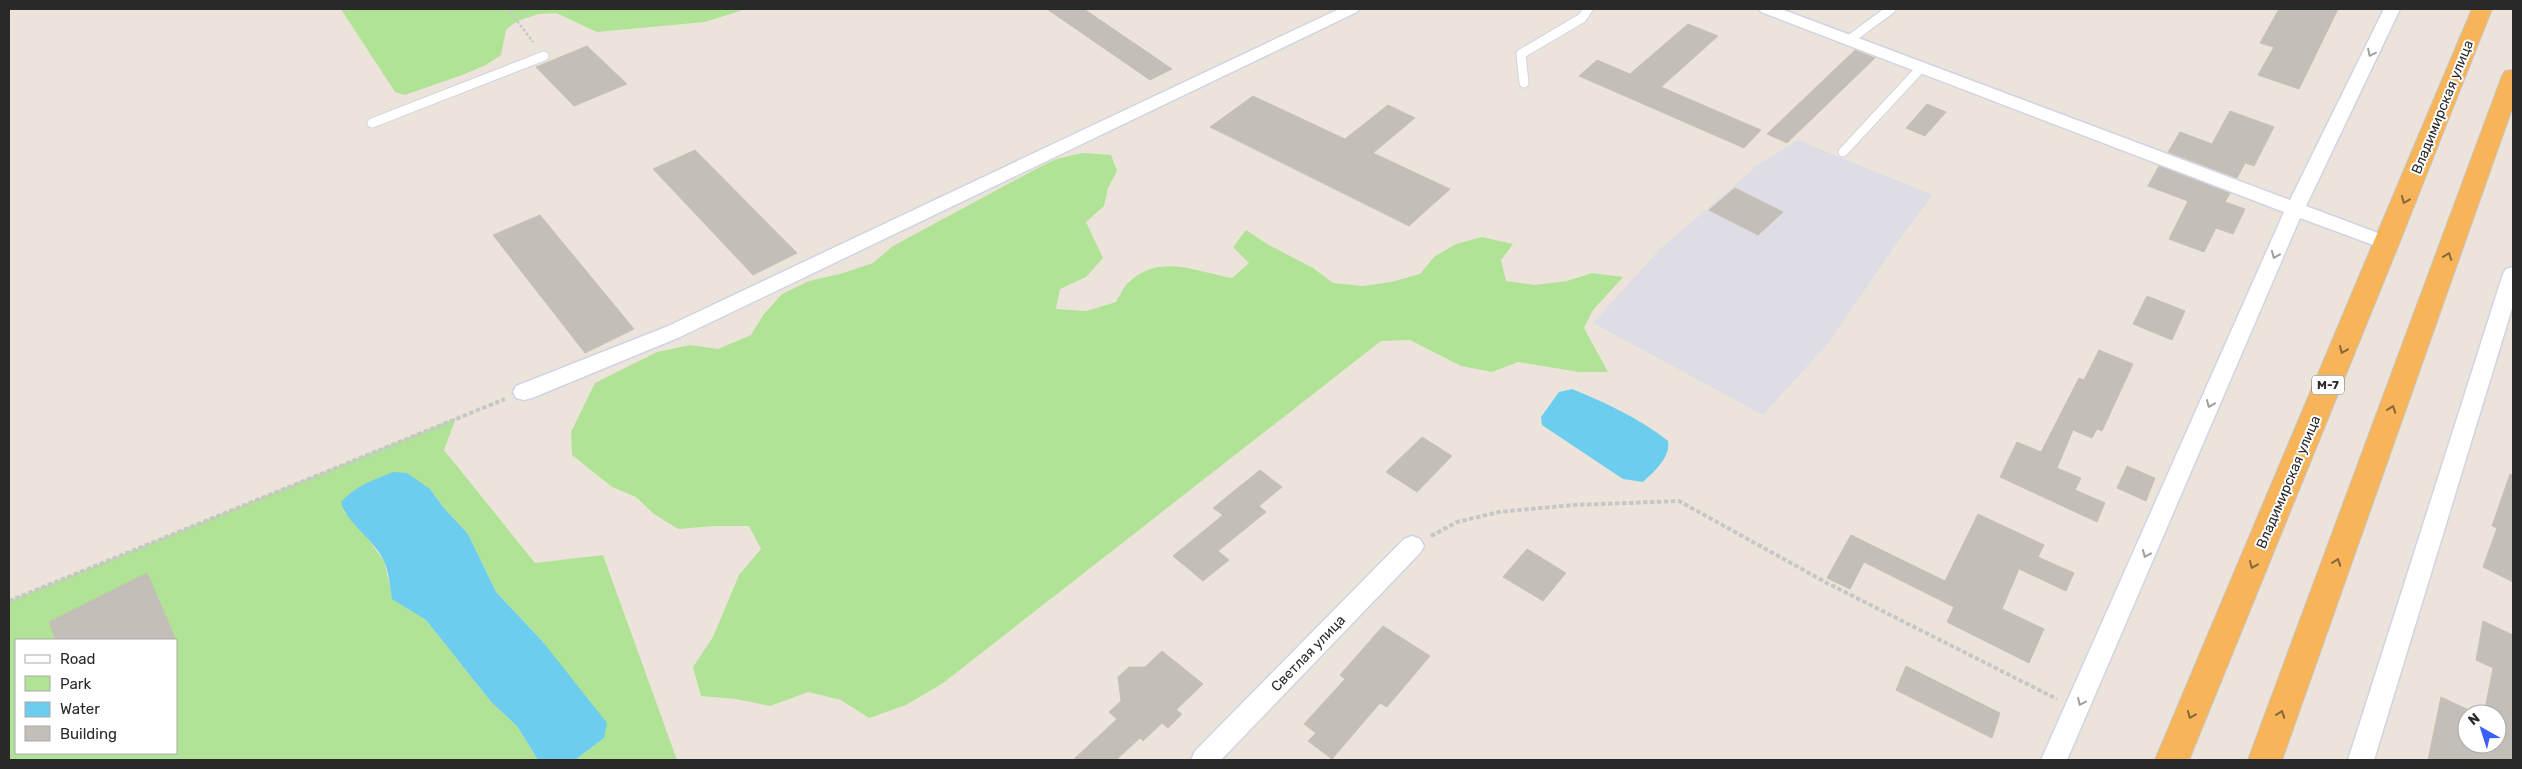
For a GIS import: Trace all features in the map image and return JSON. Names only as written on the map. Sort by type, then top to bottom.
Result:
[{"type":"highway","name":"Владимирская улица","points":[[2172,760],[2387,244],[2482,9]]},
{"type":"highway","points":[[2265,760],[2513,76]]},
{"type":"street","points":[[524,392],[673,332],[1351,9]]},
{"type":"street","points":[[1767,9],[2387,244]]},
{"type":"street","points":[[2054,760],[2294,210],[2392,9]]},
{"type":"street","points":[[2361,760],[2513,274]]},
{"type":"street","name":"Светлая улица","points":[[1204,760],[1412,546]]},
{"type":"lane","points":[[1524,83],[1521,54],[1582,18],[1588,9]]},
{"type":"lane","points":[[1850,40],[1891,9]]},
{"type":"lane","points":[[372,123],[544,56]]},
{"type":"lane","points":[[1843,152],[1921,68]]},
{"type":"path","points":[[508,9],[544,56]]},
{"type":"path","points":[[9,601],[524,392]]},
{"type":"path","points":[[1412,546],[1457,522],[1499,512],[1573,505],[1679,501],[1827,583],[2058,699],[2084,695]]},
{"type":"shaded area","points":[[1798,140],[1933,195],[1899,240],[1829,342],[1763,415],[1593,323],[1659,250],[1758,165]]},
{"type":"green space","points":[[341,9],[746,9],[705,22],[597,32],[556,13],[539,14],[517,21],[506,30],[501,55],[486,65],[405,95],[395,92]]},
{"type":"green space","points":[[1082,153],[1111,155],[1117,171],[1108,188],[1104,206],[1086,222],[1103,258],[1086,277],[1060,289],[1056,309],[1086,311],[1116,302],[1129,282],[1141,273],[1153,268],[1179,267],[1232,278],[1249,263],[1233,247],[1246,230],[1267,244],[1313,268],[1333,283],[1363,286],[1391,282],[1420,274],[1434,257],[1456,244],[1482,237],[1513,244],[1501,260],[1506,281],[1535,285],[1567,281],[1592,273],[1623,277],[1593,310],[1584,328],[1608,372],[1579,372],[1518,362],[1492,372],[1461,366],[1410,340],[1381,341],[943,683],[906,705],[869,718],[841,700],[808,692],[770,706],[736,699],[701,696],[693,667],[713,637],[739,575],[761,549],[749,526],[678,529],[654,514],[636,497],[612,487],[572,455],[571,432],[595,383],[657,352],[690,345],[718,349],[751,335],[764,314],[782,294],[809,281],[840,274],[873,263],[893,246],[1032,171],[1056,159]]},
{"type":"green space","points":[[456,418],[444,450],[535,563],[603,555],[677,760],[575,760],[604,738],[543,642],[496,592],[468,534],[443,507],[430,489],[343,511],[361,529],[384,561],[393,599],[426,620],[492,703],[517,726],[538,760],[9,760],[9,601]]},
{"type":"water","points":[[1572,389],[1646,425],[1668,441],[1667,453],[1664,458],[1657,469],[1643,482],[1623,479],[1542,425],[1541,417],[1559,392]]},
{"type":"water","points":[[393,472],[407,473],[430,489],[443,507],[468,534],[496,592],[543,642],[607,723],[604,738],[575,760],[538,760],[517,726],[492,703],[426,620],[392,599],[388,575],[380,553],[348,517],[341,502],[346,496],[359,488]]},
{"type":"building","points":[[1047,9],[1084,9],[1172,69],[1150,80]]},
{"type":"building","points":[[2279,9],[2338,9],[2299,89],[2258,75],[2274,47],[2260,43]]},
{"type":"building","points":[[1688,24],[1718,36],[1661,87],[1761,130],[1744,148],[1579,76],[1597,60],[1630,74]]},
{"type":"building","points":[[587,46],[627,84],[574,106],[536,67]]},
{"type":"building","points":[[1855,50],[1875,58],[1787,143],[1767,134]]},
{"type":"building","points":[[1253,96],[1345,139],[1388,105],[1415,118],[1373,153],[1450,189],[1409,226],[1210,127]]},
{"type":"building","points":[[1927,104],[1946,112],[1925,136],[1906,128]]},
{"type":"building","points":[[2230,111],[2274,127],[2254,166],[2245,163],[2237,178],[2168,152],[2180,132],[2212,144]]},
{"type":"building","points":[[695,150],[797,253],[753,275],[653,169]]},
{"type":"building","points":[[2159,166],[2230,193],[2225,202],[2245,209],[2233,234],[2216,228],[2204,252],[2169,239],[2188,201],[2148,186]]},
{"type":"building","points":[[1735,188],[1783,212],[1758,235],[1709,210]]},
{"type":"building","points":[[540,215],[634,329],[585,353],[493,235]]},
{"type":"building","points":[[2147,296],[2185,311],[2172,340],[2133,324]]},
{"type":"building","points":[[2099,350],[2133,364],[2102,431],[2097,429],[2092,438],[2073,430],[2057,468],[2081,478],[2075,490],[2105,503],[2097,522],[2000,477],[2017,442],[2041,452],[2079,378],[2084,380]]},
{"type":"building","points":[[1422,437],[1452,456],[1417,492],[1386,472]]},
{"type":"building","points":[[2127,466],[2155,478],[2146,501],[2117,488]]},
{"type":"building","points":[[1260,470],[1282,487],[1259,506],[1266,512],[1218,551],[1229,560],[1203,581],[1173,556],[1223,515],[1213,508]]},
{"type":"building","points":[[2510,474],[2513,475],[2513,582],[2483,567],[2497,528],[2492,526]]},
{"type":"building","points":[[1978,514],[2044,545],[2038,557],[2074,573],[2066,591],[2019,569],[2002,609],[2044,629],[2029,663],[1947,622],[1954,607],[1864,562],[1850,589],[1827,578],[1851,535],[1945,581]]},
{"type":"building","points":[[1527,549],[1566,573],[1543,601],[1503,577]]},
{"type":"building","points":[[147,573],[176,639],[56,639],[49,622]]},
{"type":"building","points":[[2483,621],[2513,635],[2513,760],[2428,760],[2441,697],[2457,705],[2457,754],[2507,754],[2507,704],[2486,704],[2493,668],[2476,660]]},
{"type":"building","points":[[1383,626],[1430,656],[1387,707],[1380,703],[1332,759],[1308,741],[1316,733],[1304,724],[1345,679],[1340,675]]},
{"type":"building","points":[[1162,651],[1203,684],[1176,710],[1182,714],[1168,728],[1162,723],[1143,741],[1140,738],[1116,760],[1073,760],[1117,719],[1109,712],[1121,701],[1118,677],[1129,667],[1145,667]]},
{"type":"building","points":[[1906,666],[2000,713],[1992,738],[1896,690]]}]
